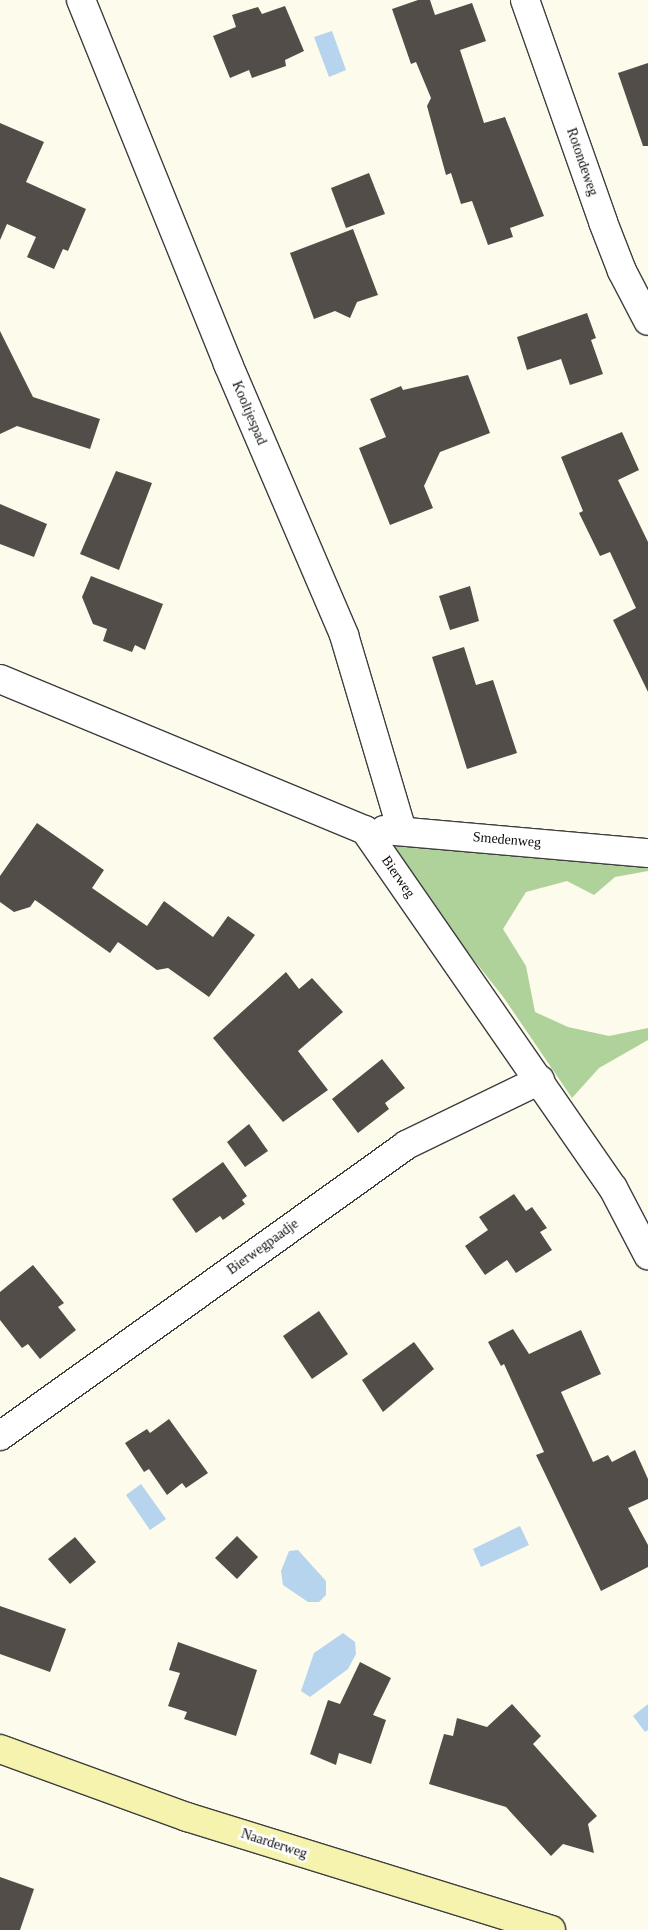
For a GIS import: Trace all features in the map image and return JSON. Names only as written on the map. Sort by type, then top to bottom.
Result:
[{"type":"main road","name":"Naarderweg","points":[[0,1749],[187,1817],[551,1930]]},
{"type":"street","name":"Kooltjespad","points":[[81,0],[228,364],[344,634],[402,831]]},
{"type":"street","name":"Rotondeweg","points":[[526,0],[603,222],[622,271],[648,321]]},
{"type":"street","points":[[0,679],[365,830]]},
{"type":"street","name":"Smedenweg","points":[[365,830],[402,831],[648,853]]},
{"type":"street","name":"Bierweg","points":[[365,830],[613,1188],[648,1255]]},
{"type":"street","name":"Bierwegpaadje","points":[[0,1436],[406,1145],[540,1080]]},
{"type":"green space","points":[[406,839],[648,863],[648,871],[615,877],[594,895],[567,881],[526,892],[503,929],[526,966],[535,1012],[568,1027],[609,1036],[648,1028],[648,1040],[599,1068],[572,1098],[504,998],[391,855],[395,845]]},
{"type":"water","points":[[332,31],[346,70],[329,77],[314,37]]},
{"type":"water","points":[[141,1484],[166,1519],[150,1530],[126,1495]]},
{"type":"water","points":[[520,1526],[529,1545],[481,1567],[473,1549]]},
{"type":"water","points":[[298,1550],[326,1581],[326,1595],[319,1602],[308,1602],[283,1585],[281,1571],[289,1551]]},
{"type":"water","points":[[343,1633],[355,1642],[356,1654],[348,1669],[310,1697],[301,1691],[314,1653]]},
{"type":"water","points":[[648,1704],[648,1730],[645,1732],[633,1716]]},
{"type":"building","points":[[418,0],[430,0],[435,15],[472,3],[486,41],[460,50],[484,123],[505,117],[544,216],[510,228],[513,237],[488,245],[472,201],[461,204],[451,173],[446,175],[427,106],[431,98],[416,62],[411,64],[392,9]]},
{"type":"building","points":[[285,6],[304,51],[285,60],[286,66],[252,78],[249,70],[230,78],[213,36],[236,27],[232,15],[258,7],[262,14]]},
{"type":"building","points":[[648,63],[648,146],[643,146],[618,73]]},
{"type":"building","points":[[0,123],[44,142],[26,182],[86,209],[68,251],[63,249],[54,269],[27,257],[36,237],[7,224],[0,240]]},
{"type":"building","points":[[369,173],[385,214],[346,228],[331,188]]},
{"type":"building","points":[[353,229],[378,295],[357,302],[350,318],[335,311],[314,319],[290,253]]},
{"type":"building","points":[[587,313],[596,338],[591,340],[603,374],[570,385],[561,359],[527,370],[517,337]]},
{"type":"building","points":[[0,331],[33,397],[100,419],[90,449],[17,426],[0,434]]},
{"type":"building","points":[[468,375],[490,433],[440,452],[424,486],[433,508],[390,525],[359,448],[386,437],[370,399],[401,386],[403,390]]},
{"type":"building","points":[[622,432],[639,470],[618,480],[648,542],[648,692],[613,620],[636,608],[610,552],[600,556],[579,513],[583,511],[561,457]]},
{"type":"building","points":[[116,471],[152,483],[119,570],[80,554]]},
{"type":"building","points":[[0,504],[47,524],[34,557],[0,544]]},
{"type":"building","points":[[91,576],[163,604],[145,650],[135,645],[132,652],[103,641],[107,629],[93,624],[82,597]]},
{"type":"building","points":[[470,586],[479,621],[450,630],[439,596]]},
{"type":"building","points":[[464,647],[476,685],[493,680],[517,753],[467,769],[432,657]]},
{"type":"building","points":[[37,823],[104,870],[92,888],[147,926],[164,901],[213,937],[228,916],[255,935],[209,997],[168,968],[157,970],[118,942],[110,953],[35,900],[30,907],[14,912],[0,902],[0,876]]},
{"type":"building","points":[[286,972],[299,989],[312,978],[343,1012],[298,1051],[328,1090],[283,1122],[213,1038]]},
{"type":"building","points":[[382,1059],[405,1088],[385,1103],[389,1109],[358,1133],[332,1099]]},
{"type":"building","points":[[249,1124],[268,1151],[245,1167],[227,1142]]},
{"type":"building","points":[[223,1162],[247,1196],[242,1200],[245,1204],[223,1220],[220,1216],[196,1233],[172,1199]]},
{"type":"building","points":[[514,1194],[526,1211],[532,1207],[547,1228],[540,1232],[552,1250],[516,1273],[507,1260],[485,1275],[465,1246],[488,1230],[479,1217]]},
{"type":"building","points":[[33,1265],[64,1303],[58,1307],[76,1330],[40,1359],[28,1344],[22,1348],[0,1320],[0,1292]]},
{"type":"building","points":[[319,1311],[348,1354],[312,1379],[283,1336]]},
{"type":"building","points":[[513,1329],[529,1354],[581,1330],[601,1374],[561,1392],[593,1462],[608,1455],[612,1462],[635,1450],[648,1479],[648,1499],[628,1508],[648,1545],[648,1567],[601,1591],[536,1455],[544,1452],[504,1364],[501,1366],[488,1342]]},
{"type":"building","points":[[414,1342],[434,1369],[383,1412],[362,1380]]},
{"type":"building","points":[[169,1419],[208,1473],[186,1488],[182,1483],[167,1495],[149,1469],[144,1472],[125,1443],[147,1429],[150,1433]]},
{"type":"building","points":[[237,1536],[258,1557],[237,1579],[215,1558]]},
{"type":"building","points":[[75,1537],[96,1562],[70,1584],[48,1559]]},
{"type":"building","points":[[0,1606],[66,1629],[50,1672],[0,1654]]},
{"type":"building","points":[[178,1642],[257,1670],[236,1736],[184,1719],[187,1712],[168,1706],[180,1673],[169,1670]]},
{"type":"building","points":[[360,1662],[391,1678],[373,1715],[386,1720],[371,1764],[339,1753],[336,1765],[310,1754],[328,1700],[340,1704]]},
{"type":"building","points":[[512,1704],[541,1736],[533,1744],[597,1816],[588,1824],[594,1853],[563,1844],[551,1856],[506,1807],[429,1784],[444,1734],[453,1736],[457,1718],[487,1727]]},
{"type":"building","points":[[0,1877],[34,1889],[20,1930],[0,1930]]}]
